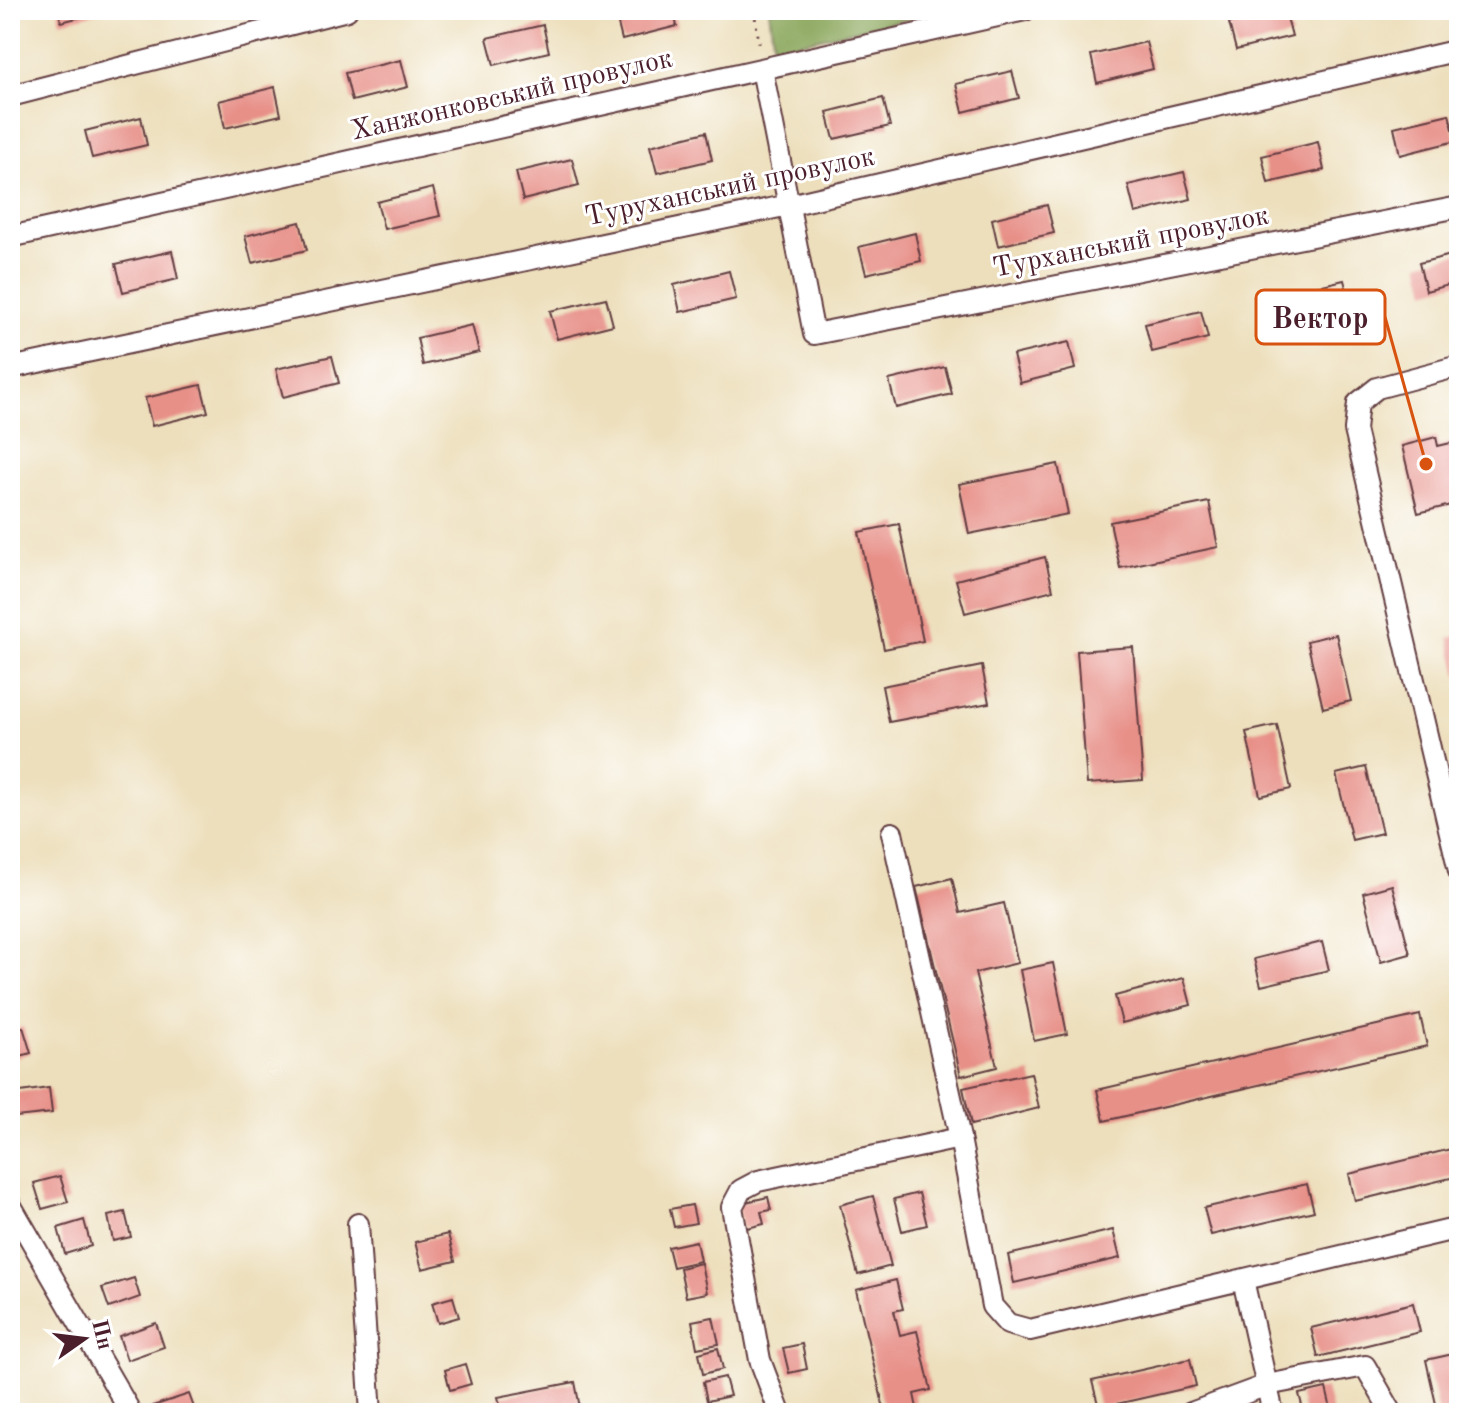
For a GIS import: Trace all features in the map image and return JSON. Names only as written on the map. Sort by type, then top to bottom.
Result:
[{"type":"street","points":[[10,96],[347,10]]},
{"type":"street","name":"Ханжонковський провулок","points":[[10,237],[1025,10]]},
{"type":"street","name":"Туруханський провулок","points":[[10,368],[789,205],[1459,50]]},
{"type":"street","points":[[762,69],[789,205]]},
{"type":"street","name":"Турханський провулок","points":[[789,205],[814,334],[1459,207]]},
{"type":"street","points":[[1459,366],[1377,388],[1358,403],[1355,430],[1459,871]]},
{"type":"street","points":[[892,833],[960,1138],[992,1306],[1008,1324],[1030,1330],[1459,1228]]},
{"type":"street","points":[[780,1413],[760,1360],[732,1207],[741,1190],[758,1181],[960,1138]]},
{"type":"street","points":[[10,1204],[131,1413]]},
{"type":"street","points":[[358,1224],[371,1413]]},
{"type":"street","points":[[1243,1280],[1273,1413]]},
{"type":"street","points":[[1191,1413],[1267,1385],[1365,1366],[1392,1413]]},
{"type":"path","points":[[754,10],[762,69]]},
{"type":"green space","points":[[769,10],[951,10],[774,48]]},
{"type":"building","points":[[58,10],[105,10],[105,11],[61,22]]},
{"type":"building","points":[[673,10],[677,26],[622,40],[615,12]]},
{"type":"building","points":[[1285,10],[1292,36],[1236,50],[1229,23]]},
{"type":"building","points":[[1356,10],[1392,10],[1392,11],[1358,19]]},
{"type":"building","points":[[543,25],[549,52],[494,65],[487,38]]},
{"type":"building","points":[[1146,42],[1153,69],[1097,83],[1091,55]]},
{"type":"building","points":[[401,60],[408,87],[352,101],[345,73]]},
{"type":"building","points":[[1012,71],[1019,98],[963,112],[956,84]]},
{"type":"building","points":[[275,87],[281,115],[225,128],[219,101]]},
{"type":"building","points":[[883,98],[890,126],[834,139],[827,112]]},
{"type":"building","points":[[1449,114],[1456,141],[1400,155],[1394,127]]},
{"type":"building","points":[[141,117],[147,145],[92,158],[85,131]]},
{"type":"building","points":[[706,132],[712,160],[657,173],[650,146]]},
{"type":"building","points":[[1318,142],[1324,170],[1268,183],[1262,156]]},
{"type":"building","points":[[572,159],[579,186],[523,200],[516,172]]},
{"type":"building","points":[[1184,172],[1191,199],[1135,213],[1128,185]]},
{"type":"building","points":[[433,188],[440,216],[384,229],[377,202]]},
{"type":"building","points":[[1047,205],[1054,233],[998,246],[992,219]]},
{"type":"building","points":[[300,222],[307,250],[252,263],[245,236]]},
{"type":"building","points":[[915,233],[921,261],[866,274],[859,247]]},
{"type":"building","points":[[172,251],[178,279],[123,292],[116,264]]},
{"type":"building","points":[[1459,253],[1459,282],[1426,291],[1419,263]]},
{"type":"building","points":[[729,271],[736,299],[680,312],[674,285]]},
{"type":"building","points":[[1344,280],[1351,307],[1295,320],[1288,293]]},
{"type":"building","points":[[606,298],[613,325],[557,339],[550,311]]},
{"type":"building","points":[[1201,311],[1208,338],[1152,352],[1145,324]]},
{"type":"building","points":[[472,325],[479,352],[423,365],[417,338]]},
{"type":"building","points":[[1069,342],[1075,369],[1020,383],[1013,355]]},
{"type":"building","points":[[332,356],[339,383],[283,397],[276,369]]},
{"type":"building","points":[[945,367],[952,394],[896,408],[889,380]]},
{"type":"building","points":[[201,385],[208,412],[152,426],[145,398]]},
{"type":"building","points":[[1436,437],[1438,446],[1459,441],[1459,503],[1418,513],[1402,446]]},
{"type":"building","points":[[1058,464],[1068,514],[969,534],[959,484]]},
{"type":"building","points":[[1209,502],[1218,547],[1120,568],[1110,522]]},
{"type":"building","points":[[899,524],[923,641],[884,649],[859,532]]},
{"type":"building","points":[[1045,557],[1053,590],[965,613],[956,580]]},
{"type":"building","points":[[1336,634],[1351,701],[1323,708],[1307,641]]},
{"type":"building","points":[[1459,635],[1459,675],[1458,676],[1449,638]]},
{"type":"building","points":[[1133,647],[1143,780],[1087,784],[1077,651]]},
{"type":"building","points":[[982,666],[989,703],[889,722],[882,686]]},
{"type":"building","points":[[1277,725],[1291,789],[1260,796],[1246,732]]},
{"type":"building","points":[[1366,767],[1382,833],[1352,840],[1336,774]]},
{"type":"building","points":[[952,878],[960,913],[1004,903],[1018,963],[975,973],[997,1067],[961,1076],[916,887]]},
{"type":"building","points":[[1392,885],[1410,954],[1381,962],[1363,893]]},
{"type":"building","points":[[1322,942],[1329,970],[1261,986],[1254,959]]},
{"type":"building","points":[[1053,963],[1067,1034],[1034,1041],[1020,970]]},
{"type":"building","points":[[1184,978],[1191,1005],[1122,1023],[1115,996]]},
{"type":"building","points":[[1420,1015],[1427,1046],[1104,1121],[1097,1090]]},
{"type":"building","points":[[23,1027],[31,1053],[10,1059],[10,1031]]},
{"type":"building","points":[[1031,1073],[1039,1108],[971,1125],[963,1088]]},
{"type":"building","points":[[49,1088],[52,1113],[16,1117],[13,1093]]},
{"type":"building","points":[[1455,1148],[1459,1176],[1355,1201],[1349,1174]]},
{"type":"building","points":[[60,1176],[68,1202],[42,1209],[34,1183]]},
{"type":"building","points":[[1307,1184],[1314,1211],[1211,1235],[1204,1208]]},
{"type":"building","points":[[919,1193],[927,1225],[902,1231],[894,1199]]},
{"type":"building","points":[[873,1196],[891,1266],[858,1275],[840,1205]]},
{"type":"building","points":[[768,1197],[771,1210],[761,1212],[764,1224],[743,1229],[737,1204]]},
{"type":"building","points":[[692,1205],[696,1223],[674,1227],[670,1209]]},
{"type":"building","points":[[125,1212],[131,1237],[113,1241],[108,1216]]},
{"type":"building","points":[[84,1220],[91,1246],[65,1254],[58,1228]]},
{"type":"building","points":[[1113,1230],[1120,1258],[1014,1283],[1008,1255]]},
{"type":"building","points":[[448,1234],[455,1261],[422,1269],[415,1242]]},
{"type":"building","points":[[696,1241],[700,1261],[673,1267],[668,1247]]},
{"type":"building","points":[[701,1263],[707,1293],[686,1297],[680,1268]]},
{"type":"building","points":[[134,1278],[140,1297],[109,1308],[102,1288]]},
{"type":"building","points":[[896,1280],[903,1309],[894,1311],[900,1335],[917,1331],[931,1390],[914,1394],[918,1413],[885,1413],[856,1290]]},
{"type":"building","points":[[453,1297],[459,1317],[438,1323],[432,1303]]},
{"type":"building","points":[[1413,1303],[1420,1332],[1318,1357],[1311,1328]]},
{"type":"building","points":[[713,1317],[719,1344],[697,1348],[692,1321]]},
{"type":"building","points":[[156,1323],[164,1347],[127,1360],[119,1336]]},
{"type":"building","points":[[802,1344],[807,1369],[789,1373],[783,1348]]},
{"type":"building","points":[[718,1348],[723,1369],[703,1374],[699,1353]]},
{"type":"building","points":[[1453,1354],[1459,1381],[1459,1413],[1438,1413],[1426,1360]]},
{"type":"building","points":[[1190,1359],[1196,1386],[1099,1408],[1092,1381]]},
{"type":"building","points":[[465,1364],[471,1384],[450,1390],[445,1370]]},
{"type":"building","points":[[725,1377],[730,1396],[707,1401],[703,1382]]},
{"type":"building","points":[[575,1382],[581,1413],[502,1413],[498,1397]]},
{"type":"building","points":[[1326,1388],[1332,1413],[1304,1413],[1299,1394]]},
{"type":"building","points":[[189,1394],[196,1413],[155,1413],[153,1406]]},
{"type":"place","name":"Вектор","points":[[1426,464]]}]
